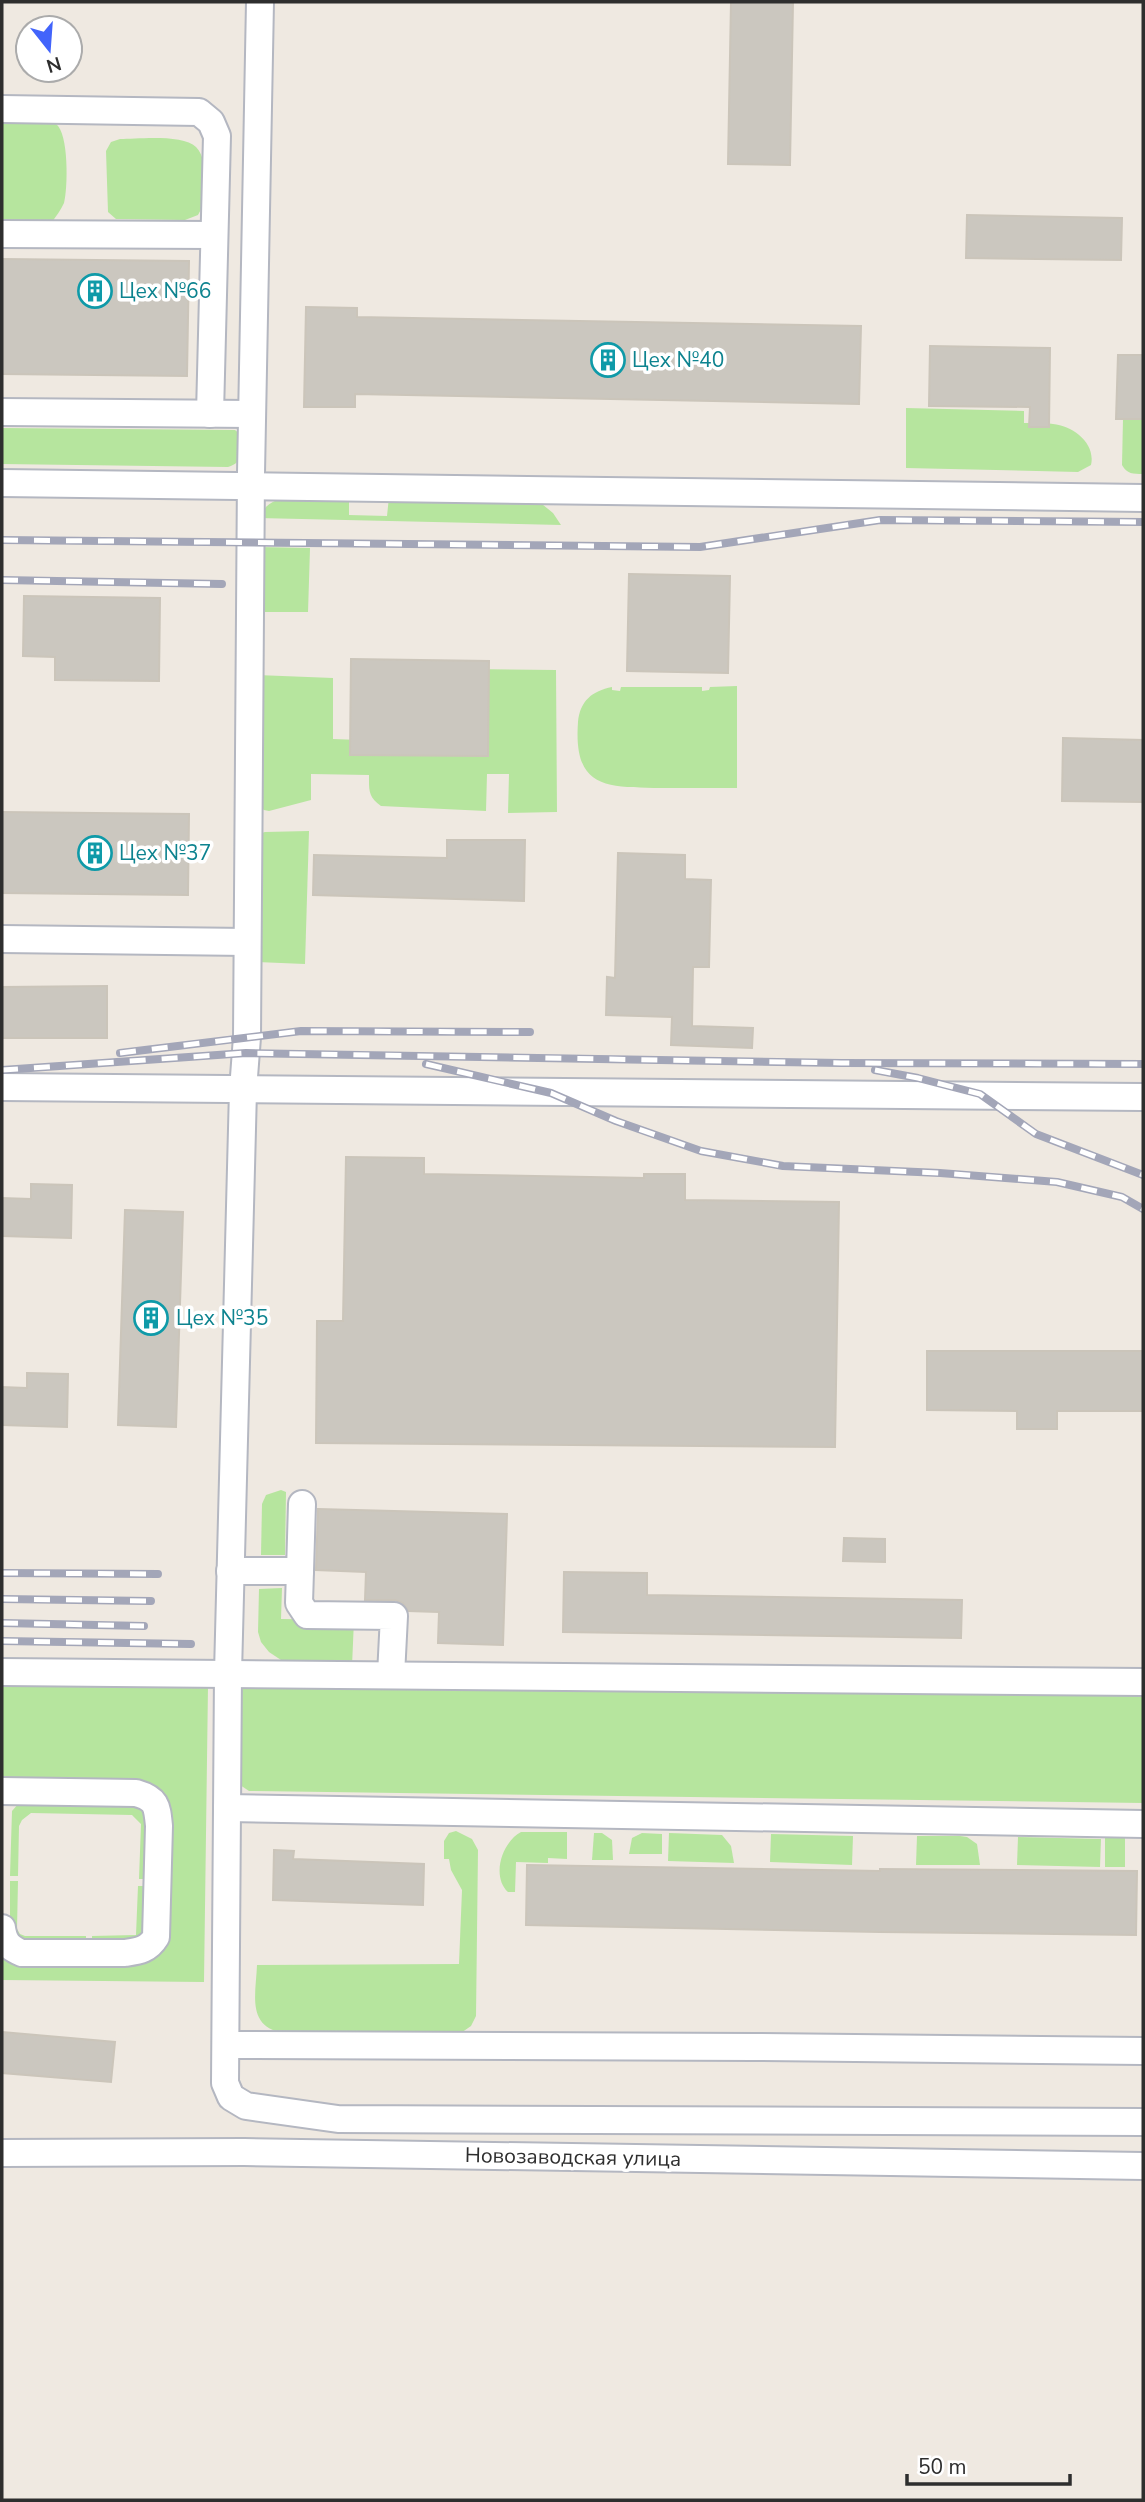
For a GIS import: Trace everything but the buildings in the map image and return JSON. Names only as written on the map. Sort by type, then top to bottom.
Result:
[{"type":"street","points":[[260,2],[251,486],[247,1037],[243,1090],[230,1571],[225,2083],[231,2097],[246,2106],[338,2119],[1143,2122]]},
{"type":"street","points":[[2,110],[199,112],[211,122],[217,136],[210,414]]},
{"type":"street","points":[[2,234],[214,235]]},
{"type":"street","points":[[2,412],[252,414]]},
{"type":"street","points":[[2,483],[1143,498]]},
{"type":"street","points":[[2,939],[247,942]]},
{"type":"street","points":[[2,1087],[1143,1097]]},
{"type":"street","points":[[302,1504],[299,1603],[307,1615],[394,1616],[391,1675]]},
{"type":"street","points":[[230,1571],[300,1571]]},
{"type":"street","points":[[2,1672],[1143,1682]]},
{"type":"street","points":[[2,1792],[136,1793],[149,1797],[157,1807],[159,1826],[156,1937],[152,1945],[142,1951],[125,1953],[22,1953],[11,1949],[4,1938],[2,1928]]},
{"type":"street","points":[[227,1808],[1143,1824]]},
{"type":"street","points":[[226,2045],[1143,2051]]},
{"type":"street","name":"Новозаводская улица","points":[[2,2153],[244,2152],[1143,2166]]},
{"type":"green space","points":[[2,119],[43,119],[56,124],[60,129],[65,149],[66,186],[64,203],[52,222],[2,228]]},
{"type":"green space","points":[[120,139],[181,140],[196,147],[202,157],[205,178],[205,193],[198,215],[185,220],[116,219],[108,212],[106,151],[111,142]]},
{"type":"green space","points":[[906,408],[1024,411],[1024,423],[1061,425],[1075,432],[1090,450],[1091,465],[1078,472],[906,468]]},
{"type":"green space","points":[[1123,419],[1143,419],[1143,474],[1131,473],[1122,465]]},
{"type":"green space","points":[[2,428],[235,430],[241,435],[242,450],[240,459],[228,467],[2,464]]},
{"type":"green space","points":[[293,496],[349,496],[349,515],[387,516],[389,497],[537,500],[553,513],[561,525],[258,518],[272,502]]},
{"type":"green space","points":[[258,547],[310,548],[308,612],[265,612],[260,608]]},
{"type":"green space","points":[[469,669],[556,670],[557,812],[508,813],[509,774],[487,774],[486,811],[381,806],[370,793],[369,775],[311,774],[311,800],[269,811],[257,805],[257,675],[333,678],[333,739],[468,744]]},
{"type":"green space","points":[[737,686],[737,788],[642,788],[610,785],[588,773],[581,761],[578,744],[579,715],[588,698],[599,691],[612,687],[612,690],[620,691],[621,687],[702,687],[702,691],[709,690],[710,687]]},
{"type":"green space","points":[[309,831],[305,964],[257,962],[258,834]]},
{"type":"green space","points":[[281,1490],[286,1492],[285,1555],[261,1555],[262,1504],[266,1495]]},
{"type":"green space","points":[[282,1588],[281,1619],[354,1620],[352,1666],[287,1664],[269,1652],[261,1642],[258,1632],[259,1589]]},
{"type":"green space","points":[[1143,1682],[1143,1803],[249,1791],[240,1785],[238,1693],[247,1686]]},
{"type":"green space","points":[[2,1685],[208,1686],[204,1982],[2,1980],[2,1951],[144,1958],[166,1807],[2,1782]]},
{"type":"green space","points":[[19,1803],[145,1805],[150,1879],[139,1879],[141,1824],[132,1815],[31,1813],[19,1826],[18,1876],[10,1876],[12,1811]]},
{"type":"green space","points":[[456,1831],[472,1839],[478,1850],[476,2016],[471,2026],[458,2035],[284,2033],[272,2030],[264,2024],[256,2008],[257,1965],[459,1964],[462,1890],[451,1870],[449,1859],[444,1859],[444,1841],[449,1833]]},
{"type":"green space","points":[[521,1832],[567,1832],[567,1859],[548,1858],[548,1863],[516,1862],[515,1892],[508,1892],[500,1877],[501,1860],[509,1843]]},
{"type":"green space","points":[[594,1833],[602,1833],[612,1840],[613,1860],[592,1860]]},
{"type":"green space","points":[[642,1833],[662,1834],[662,1854],[629,1854],[632,1838]]},
{"type":"green space","points":[[669,1833],[722,1835],[731,1846],[734,1863],[668,1861]]},
{"type":"green space","points":[[771,1834],[853,1836],[852,1865],[770,1862]]},
{"type":"green space","points":[[917,1836],[967,1837],[977,1844],[980,1865],[916,1865]]},
{"type":"green space","points":[[1018,1837],[1101,1839],[1100,1867],[1017,1865]]},
{"type":"green space","points":[[1105,1838],[1125,1838],[1125,1867],[1105,1867]]},
{"type":"green space","points":[[10,1881],[18,1881],[17,1929],[20,1934],[86,1936],[86,1946],[23,1946],[10,1930]]},
{"type":"green space","points":[[138,1886],[149,1886],[148,1937],[92,1947],[92,1936],[136,1935]]},
{"type":"railway","points":[[2,540],[700,547],[880,520],[1143,522]]},
{"type":"railway","points":[[2,580],[222,584]]},
{"type":"railway","points":[[120,1053],[301,1031],[530,1032]]},
{"type":"railway","points":[[2,1070],[246,1053],[841,1063],[1143,1064]]},
{"type":"railway","points":[[426,1064],[551,1093],[616,1121],[701,1151],[783,1166],[940,1173],[1057,1182],[1122,1197],[1143,1209]]},
{"type":"railway","points":[[875,1070],[980,1094],[1036,1134],[1143,1175]]},
{"type":"railway","points":[[2,1573],[158,1574]]},
{"type":"railway","points":[[2,1599],[151,1601]]},
{"type":"railway","points":[[2,1623],[144,1626]]},
{"type":"railway","points":[[2,1641],[191,1644]]},
{"type":"place","name":"Цех №66","points":[[95,291]]},
{"type":"place","name":"Цех №40","points":[[608,360]]},
{"type":"place","name":"Цех №37","points":[[95,853]]},
{"type":"place","name":"Цех №35","points":[[151,1318]]}]
